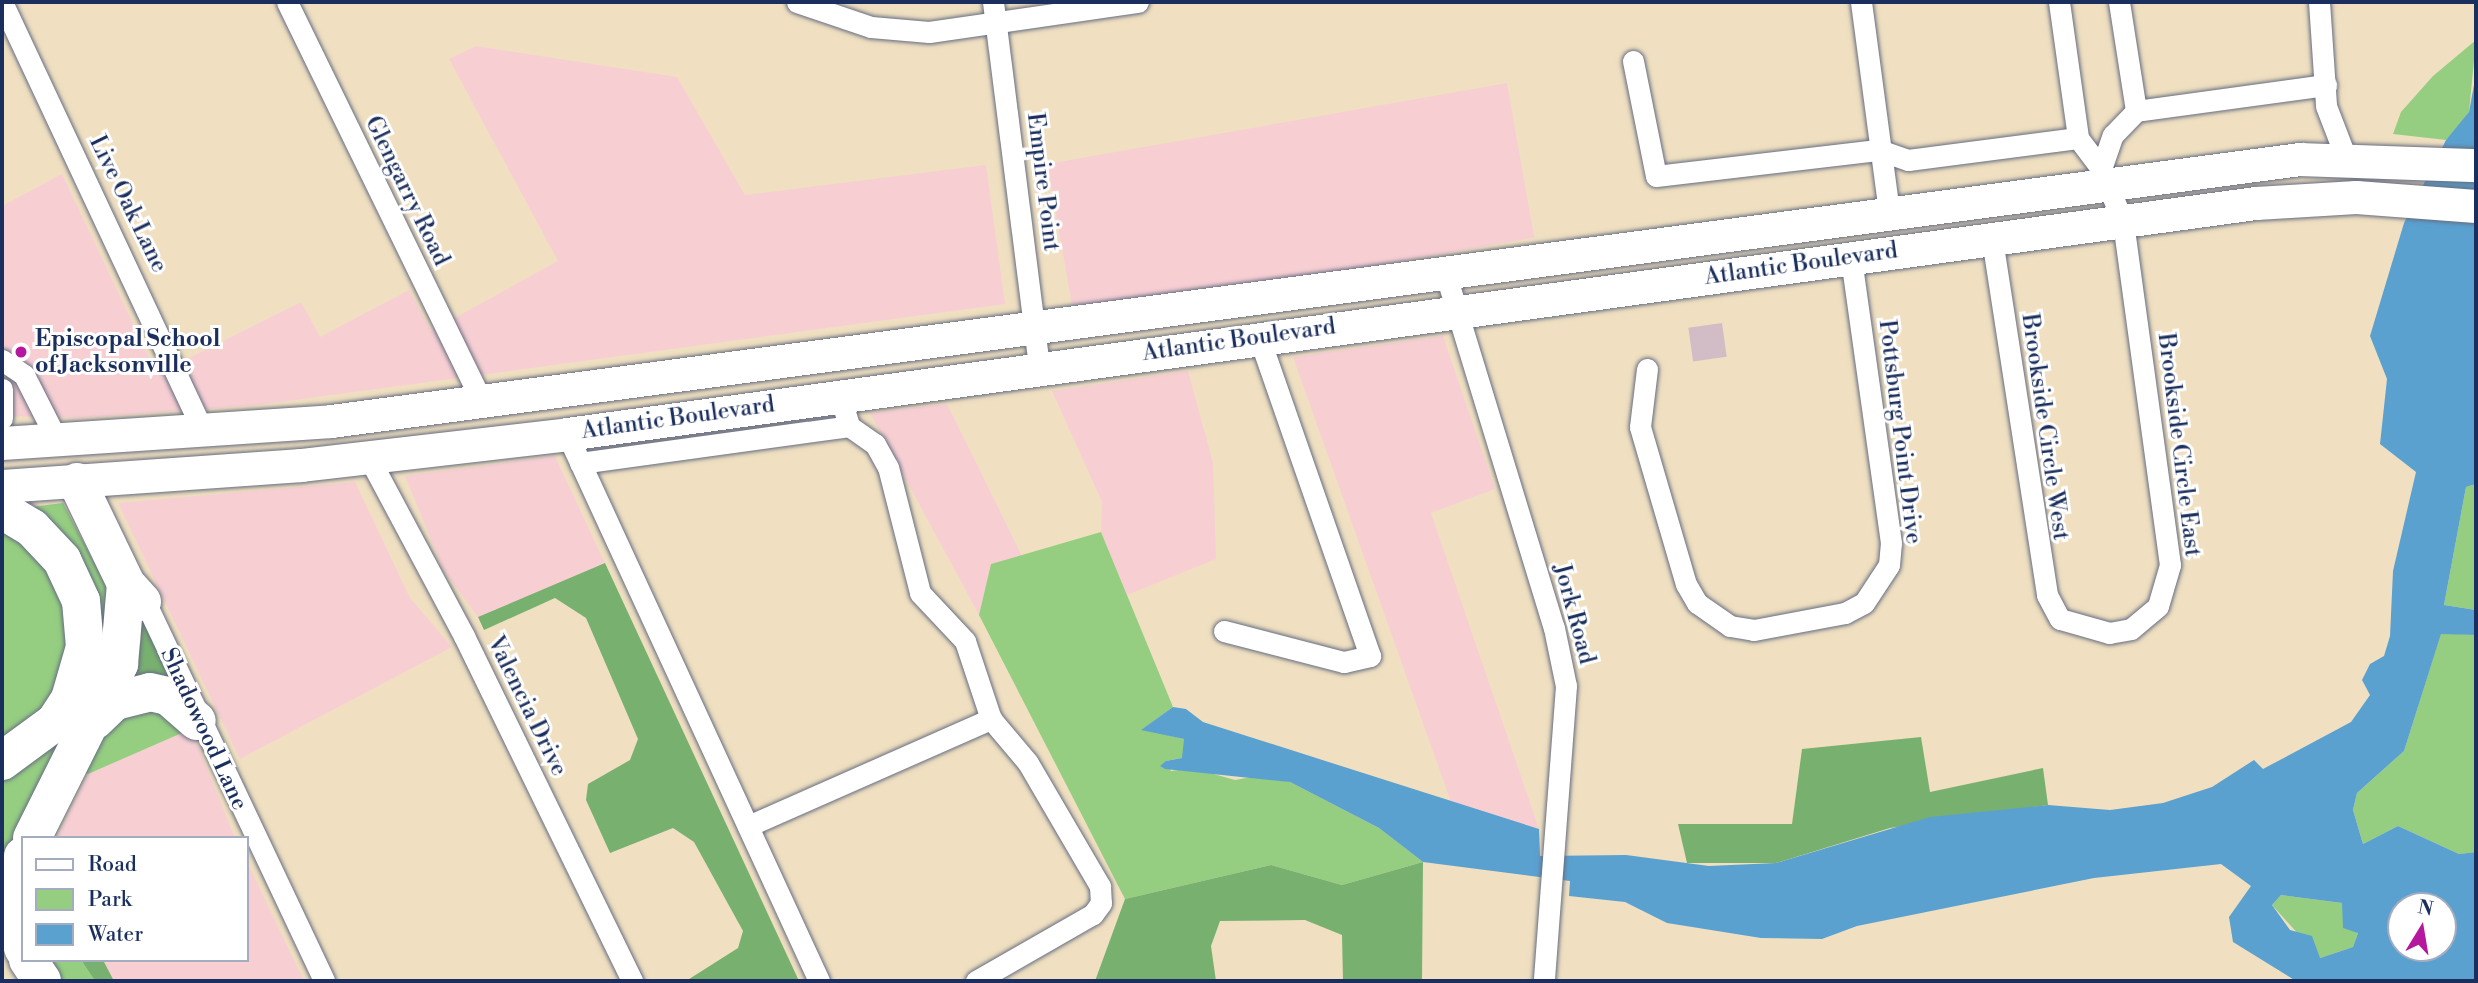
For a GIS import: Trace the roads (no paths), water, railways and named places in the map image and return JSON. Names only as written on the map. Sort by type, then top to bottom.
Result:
[{"type":"highway","name":"Shadowood Lane","points":[[77,482],[138,597]]},
{"type":"highway","points":[[2,510],[32,528],[62,560],[81,601],[85,647],[70,699],[55,722],[2,761]]},
{"type":"highway","points":[[33,836],[96,720],[119,664],[138,597]]},
{"type":"highway","points":[[96,720],[115,701],[150,692],[168,696],[197,721]]},
{"type":"highway","points":[[21,867],[13,913],[21,942]]},
{"type":"highway","points":[[29,962],[41,981]]},
{"type":"main road","name":"Atlantic Boulevard","points":[[2,443],[204,431],[482,402],[1889,212],[2104,176],[2346,158],[2388,158],[2476,165]]},
{"type":"main road","name":"Atlantic Boulevard","points":[[2,486],[369,458],[573,449],[844,411],[1039,368],[2123,222],[2313,198],[2385,198],[2476,206]]},
{"type":"main road","points":[[57,440],[77,482]]},
{"type":"street","name":"Live Oak Lane","points":[[2,2],[204,431]]},
{"type":"street","name":"Glengarry Road","points":[[287,2],[482,402]]},
{"type":"street","points":[[797,2],[872,27],[929,32],[994,12],[1138,2]]},
{"type":"street","points":[[1861,2],[1889,212]]},
{"type":"street","points":[[1633,61],[1656,176],[1879,150],[1908,160],[2078,138],[2059,2]]},
{"type":"street","points":[[2119,2],[2136,111]]},
{"type":"street","points":[[2319,2],[2326,86],[2346,158]]},
{"type":"street","name":"Empire Point","points":[[994,12],[1039,368]]},
{"type":"street","points":[[2104,176],[2113,135],[2136,111],[2326,86]]},
{"type":"street","name":"Brookside Circle East","points":[[2060,619],[2109,633],[2130,629],[2147,620],[2167,589],[2170,565],[2123,222],[2104,176],[2078,138]]},
{"type":"street","name":"Brookside Circle West","points":[[1992,239],[2039,568],[2060,619]]},
{"type":"street","name":"Pottsburg Point Drive","points":[[1647,369],[1640,427],[1686,584],[1697,603],[1730,626],[1754,630],[1845,613],[1864,603],[1886,572],[1891,543],[1851,257]]},
{"type":"street","name":"Jork Road","points":[[1445,272],[1554,628],[1566,686],[1544,981]]},
{"type":"street","points":[[1224,631],[1344,662],[1370,656],[1259,337]]},
{"type":"street","points":[[2,360],[24,375],[57,440]]},
{"type":"street","points":[[2,388],[2,418]]},
{"type":"street","points":[[844,411],[874,443],[888,467],[911,575],[920,593],[965,641],[991,719],[1028,764],[1100,886],[1101,903],[1093,914],[976,981]]},
{"type":"street","points":[[573,449],[819,981]]},
{"type":"street","name":"Valencia Drive","points":[[369,458],[464,636],[632,981]]},
{"type":"street","name":"Shadowood Lane","points":[[138,597],[324,981]]},
{"type":"street","points":[[748,826],[991,719]]},
{"type":"water","points":[[2476,74],[2476,484],[2466,487],[2444,605],[2476,610],[2476,635],[2441,634],[2404,751],[2357,793],[2353,810],[2363,844],[2398,826],[2459,854],[2476,852],[2476,981],[2296,981],[2233,942],[2229,917],[2251,886],[2221,864],[2094,878],[1857,926],[1822,939],[1761,938],[1667,923],[1625,902],[1569,896],[1570,881],[1423,862],[1379,828],[1290,782],[1165,769],[1160,766],[1166,761],[1182,758],[1184,739],[1141,730],[1173,707],[1186,709],[1203,722],[1539,829],[1540,856],[1626,855],[1709,866],[1776,863],[1930,817],[2048,805],[2110,810],[2163,803],[2212,787],[2254,760],[2263,769],[2351,722],[2370,695],[2362,680],[2370,664],[2384,656],[2390,636],[2393,571],[2416,472],[2380,444],[2387,379],[2370,336],[2404,223],[2446,140],[2469,112]],"holes":[[[2281,895],[2342,903],[2343,928],[2358,933],[2353,947],[2320,958],[2312,936],[2290,930],[2272,905]]]},
{"type":"place","name":"Episcopal School of Jacksonville","points":[[21,352]]}]
